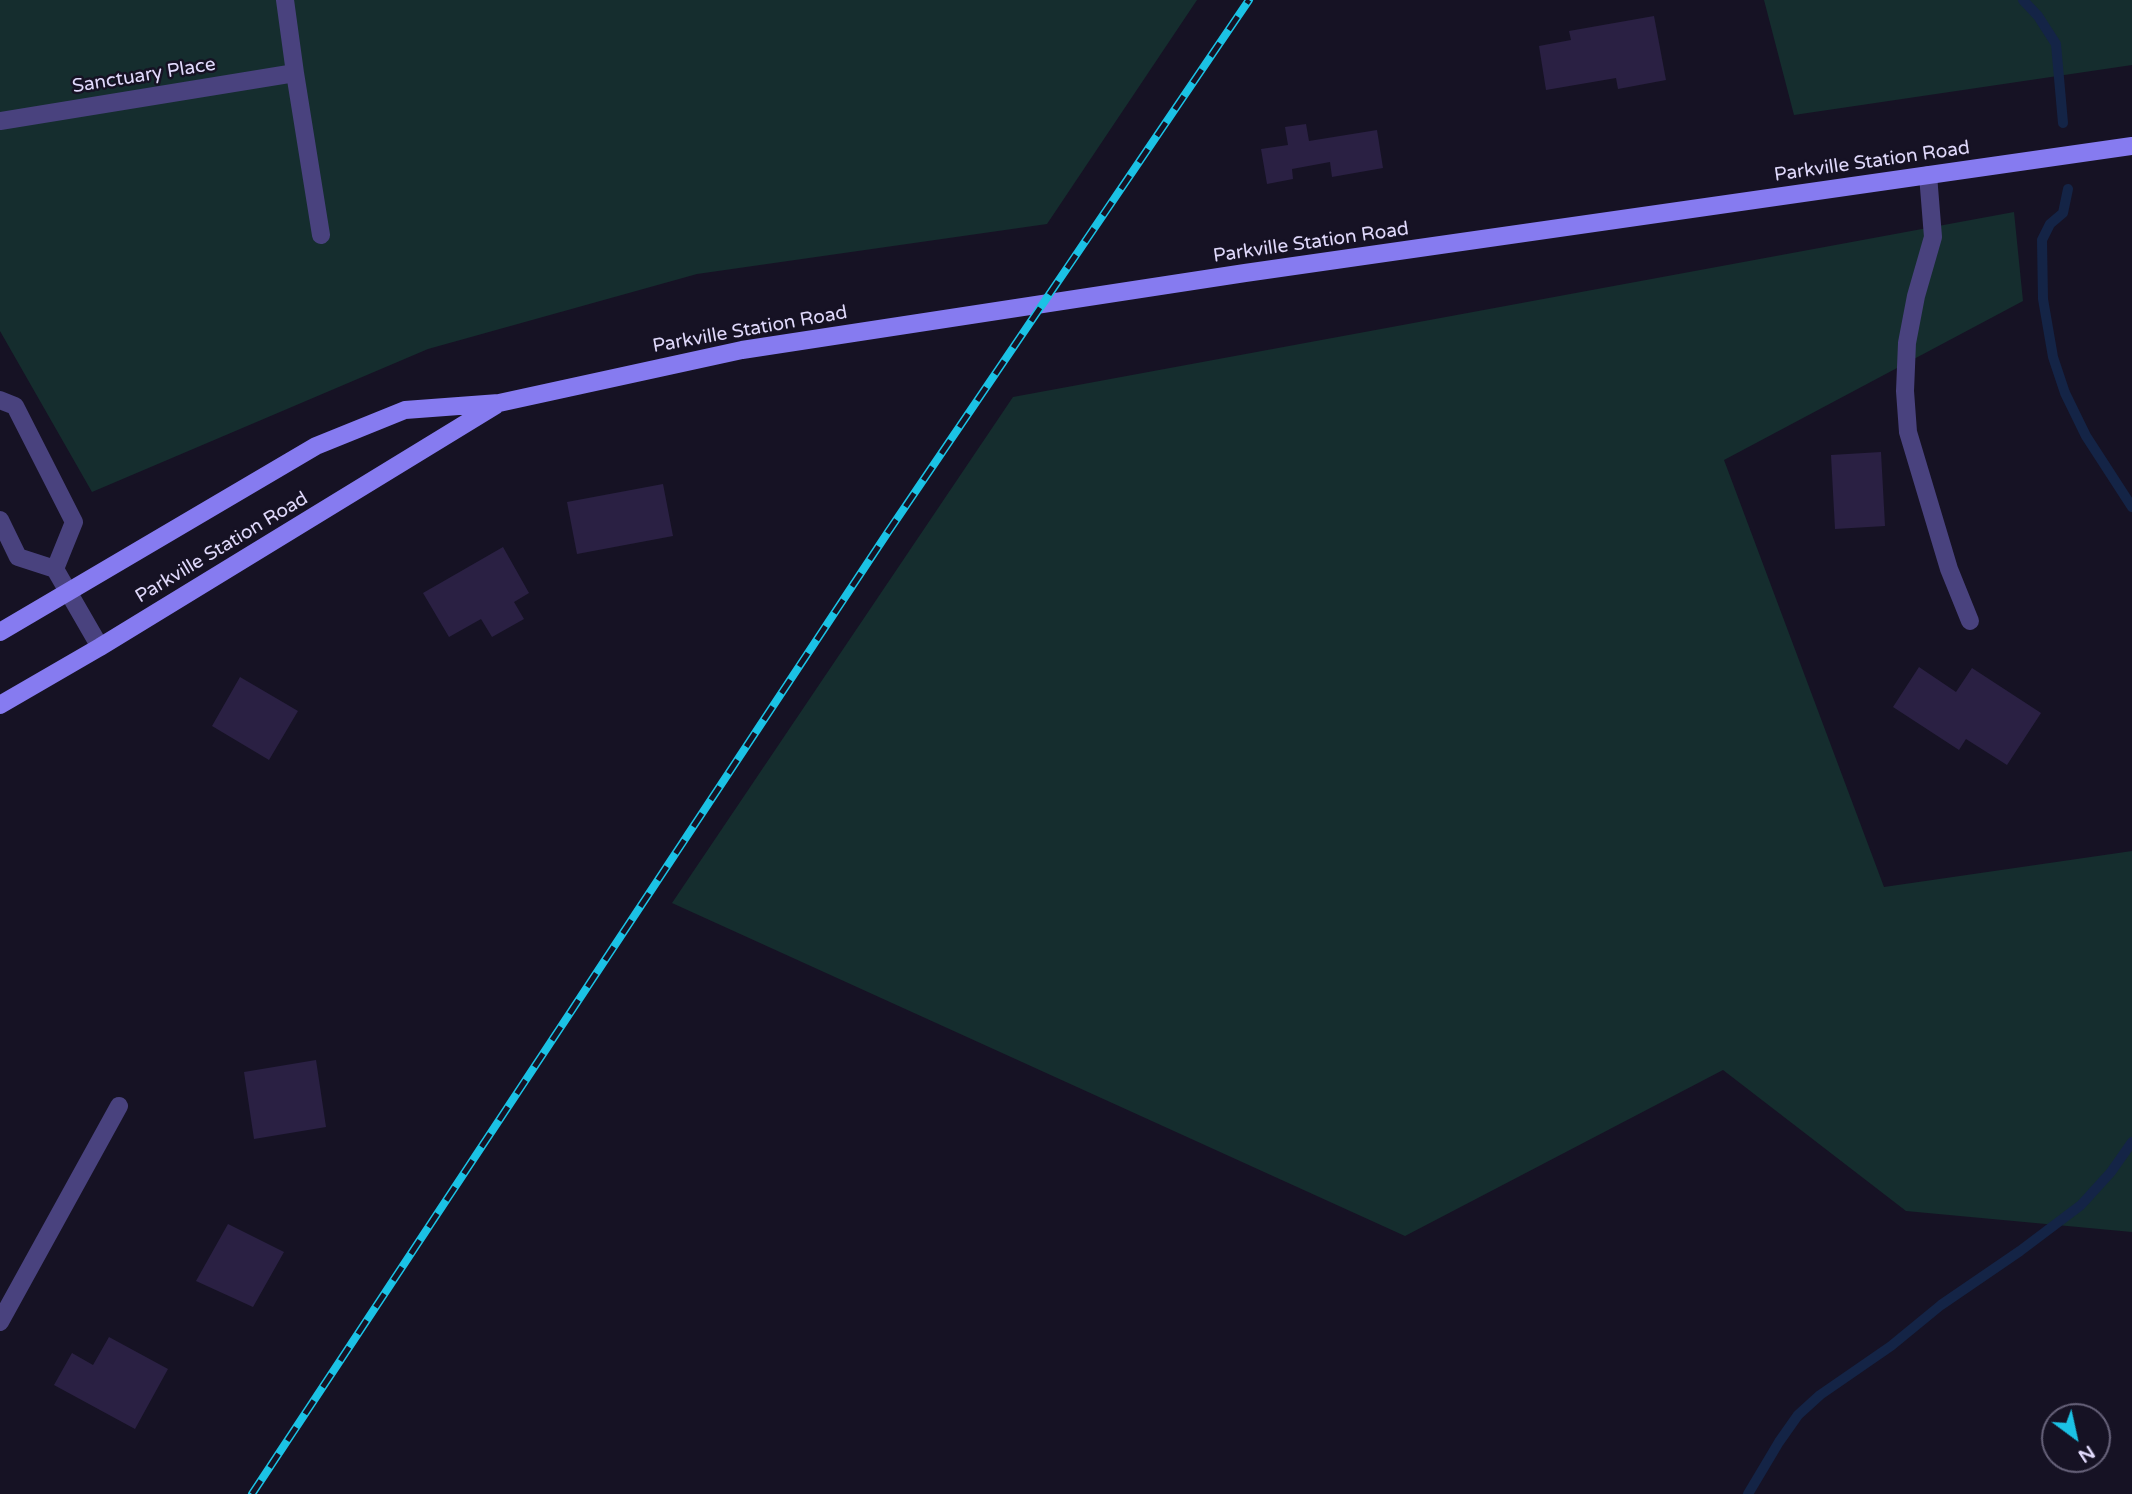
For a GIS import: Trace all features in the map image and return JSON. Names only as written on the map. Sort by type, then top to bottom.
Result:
[{"type":"main road","name":"Parkville Station Road","points":[[0,632],[316,446],[405,410],[499,403],[742,350],[1245,274],[2132,146]]},
{"type":"main road","name":"Parkville Station Road","points":[[0,705],[100,647],[499,403]]},
{"type":"street","points":[[285,0],[321,235]]},
{"type":"street","name":"Sanctuary Place","points":[[0,121],[295,73]]},
{"type":"street","points":[[1928,175],[1933,237],[1916,296],[1907,343],[1905,391],[1908,432],[1949,569],[1970,621]]},
{"type":"street","points":[[0,400],[15,406],[74,522],[55,569]]},
{"type":"street","points":[[0,520],[18,557],[55,569],[100,647]]},
{"type":"street","points":[[0,1322],[119,1106]]},
{"type":"green space","points":[[0,0],[1197,0],[1047,224],[697,274],[428,349],[92,492],[0,331]]},
{"type":"green space","points":[[1764,0],[2132,0],[2132,65],[1794,115]]},
{"type":"green space","points":[[2014,212],[2023,301],[1724,460],[1884,887],[2132,851],[2132,1232],[1906,1211],[1723,1070],[1405,1236],[672,903],[1013,397]]},
{"type":"building","points":[[1654,16],[1666,80],[1618,89],[1616,78],[1546,90],[1539,46],[1571,40],[1569,31]]},
{"type":"building","points":[[1306,124],[1309,141],[1377,130],[1383,168],[1332,177],[1330,162],[1292,169],[1293,179],[1267,184],[1261,149],[1288,145],[1285,127]]},
{"type":"building","points":[[1881,452],[1885,526],[1835,529],[1831,455]]},
{"type":"building","points":[[663,484],[673,536],[577,554],[567,502]]},
{"type":"building","points":[[503,547],[529,593],[514,602],[524,619],[492,637],[481,619],[449,637],[423,593]]},
{"type":"building","points":[[1919,667],[1956,692],[1972,668],[2041,713],[2007,765],[1966,739],[1959,750],[1893,707]]},
{"type":"building","points":[[240,677],[298,711],[269,760],[212,726]]},
{"type":"building","points":[[316,1060],[326,1127],[254,1139],[244,1072]]},
{"type":"building","points":[[228,1224],[284,1252],[253,1307],[196,1281]]},
{"type":"building","points":[[109,1337],[168,1369],[135,1429],[54,1385],[72,1353],[93,1365]]},
{"type":"waterway","points":[[2023,0],[2038,16],[2056,44],[2063,123]]},
{"type":"waterway","points":[[2068,189],[2063,213],[2050,224],[2042,240],[2043,299],[2053,357],[2065,393],[2086,436],[2132,507]]},
{"type":"waterway","points":[[1748,1494],[1798,1415],[1820,1395],[1891,1346],[1941,1305],[2081,1205],[2111,1172],[2132,1142]]},
{"type":"railway","points":[[252,1494],[888,532],[1249,0]]}]
